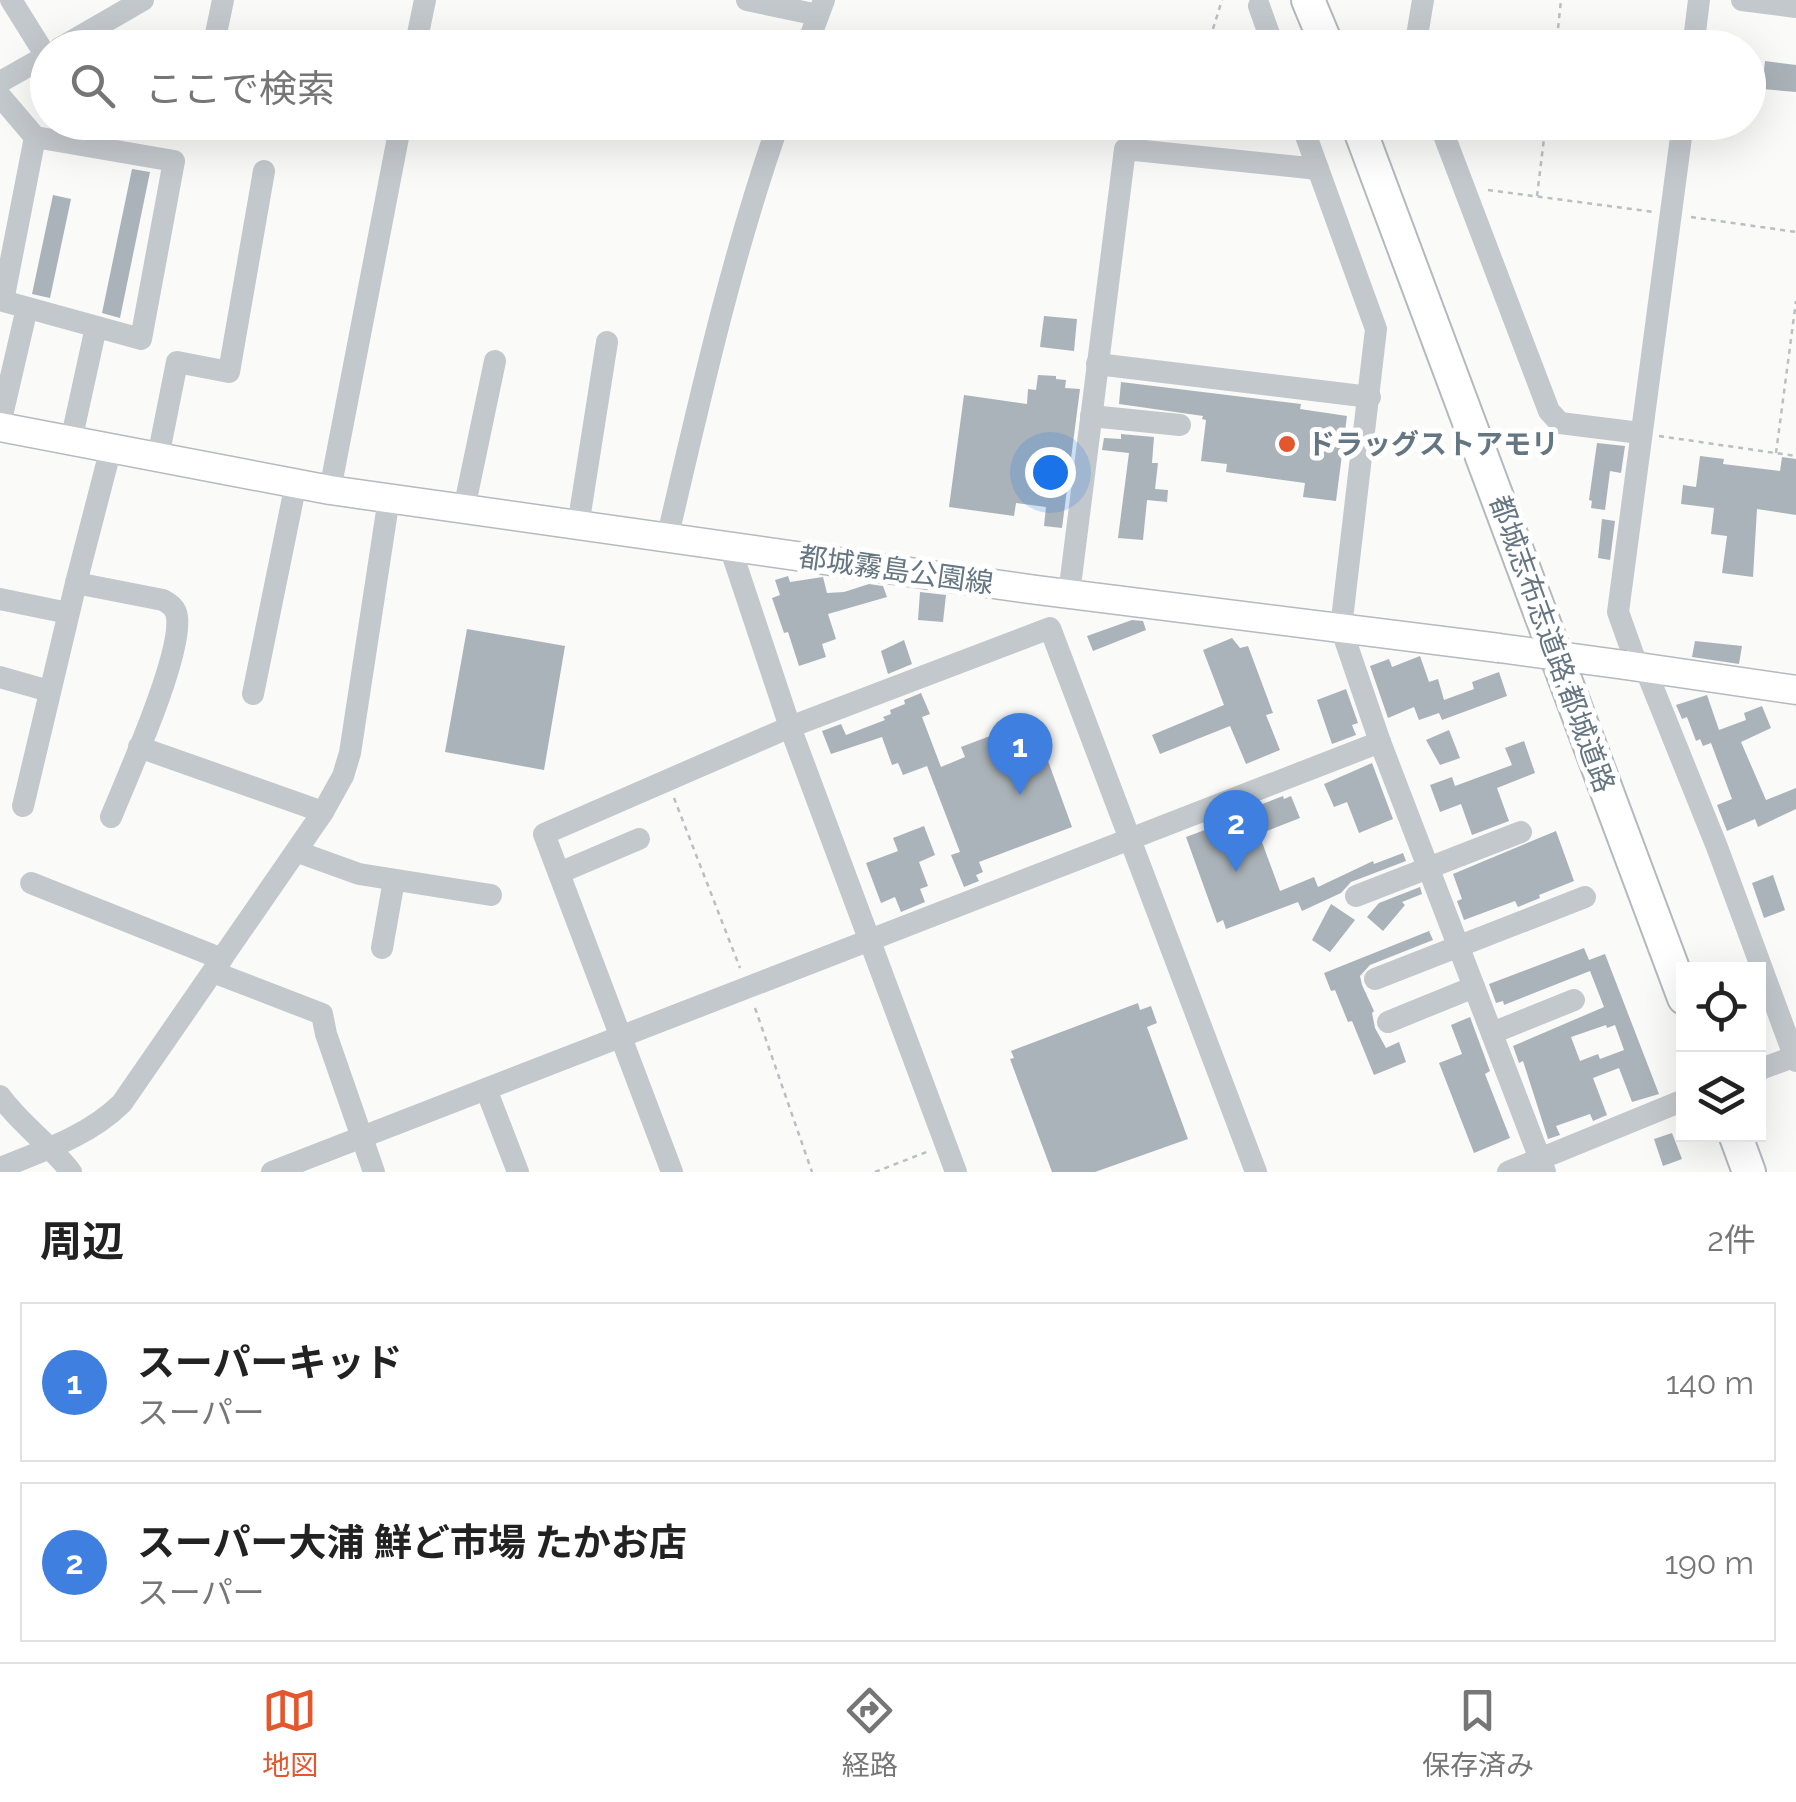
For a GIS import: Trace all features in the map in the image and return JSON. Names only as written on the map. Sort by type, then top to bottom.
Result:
[{"type":"highway","points":[[1308,0],[1320,30]]},
{"type":"highway","name":"都城志布志道路;都城道路","points":[[1364,140],[1676,977]]},
{"type":"highway","points":[[1737,1142],[1748,1172]]},
{"type":"main road","name":"都城霧島公園線","points":[[0,426],[296,484],[464,510],[1796,690]]},
{"type":"street","points":[[11,0],[31,30]]},
{"type":"street","points":[[81,30],[106,9],[143,0]]},
{"type":"street","points":[[217,30],[223,0]]},
{"type":"street","points":[[419,30],[425,0]]},
{"type":"street","points":[[747,0],[821,8]]},
{"type":"street","points":[[1418,30],[1422,0]]},
{"type":"street","points":[[1695,30],[1699,0]]},
{"type":"street","points":[[1742,0],[1796,6]]},
{"type":"street","points":[[1265,2],[1270,30]]},
{"type":"street","points":[[0,82],[30,65]]},
{"type":"street","points":[[0,96],[30,131]]},
{"type":"street","points":[[34,140],[2,301],[141,339],[174,161],[52,140]]},
{"type":"street","points":[[330,490],[398,140]]},
{"type":"street","points":[[667,538],[704,382],[773,140]]},
{"type":"street","points":[[1308,140],[1376,330],[1342,628],[1380,742],[1542,1166]]},
{"type":"street","points":[[1445,140],[1549,411],[1560,422],[1640,433]]},
{"type":"street","points":[[1682,140],[1618,612],[1634,666],[1716,847],[1785,1061]]},
{"type":"street","points":[[1069,594],[1125,150],[1318,169]]},
{"type":"street","points":[[158,457],[176,362],[229,372],[264,171]]},
{"type":"street","points":[[0,426],[27,308]]},
{"type":"street","points":[[70,441],[96,327]]},
{"type":"street","points":[[578,526],[606,342]]},
{"type":"street","points":[[464,510],[494,360]]},
{"type":"street","points":[[1098,364],[1370,397]]},
{"type":"street","points":[[1091,416],[1180,425]]},
{"type":"street","points":[[23,806],[112,448]]},
{"type":"street","points":[[253,694],[296,484]]},
{"type":"street","points":[[0,1168],[52,1148],[106,1120],[122,1104],[323,812],[343,776],[350,753],[390,498]]},
{"type":"street","points":[[730,547],[790,726],[956,1172]]},
{"type":"street","points":[[76,583],[162,600],[172,606],[177,618],[170,663],[111,816]]},
{"type":"street","points":[[1036,590],[1256,1172]]},
{"type":"street","points":[[0,599],[68,613]]},
{"type":"street","points":[[672,1172],[544,834],[790,726],[1050,628]]},
{"type":"street","points":[[0,677],[49,691]]},
{"type":"street","points":[[272,1172],[1380,742]]},
{"type":"street","points":[[139,747],[323,812]]},
{"type":"street","points":[[1356,896],[1520,832]]},
{"type":"street","points":[[559,873],[639,839]]},
{"type":"street","points":[[298,852],[359,874],[491,894]]},
{"type":"street","points":[[382,948],[394,880]]},
{"type":"street","points":[[31,883],[322,1014],[374,1172]]},
{"type":"street","points":[[1376,979],[1585,897]]},
{"type":"street","points":[[1388,1022],[1474,987]]},
{"type":"street","points":[[1492,1033],[1574,1000]]},
{"type":"street","points":[[486,1089],[518,1172]]},
{"type":"street","points":[[0,1096],[10,1120],[52,1148],[71,1172]]},
{"type":"street","points":[[1508,1172],[1542,1166],[1676,1104]]},
{"type":"path","points":[[1213,30],[1222,0]]},
{"type":"path","points":[[1558,30],[1562,0]]},
{"type":"path","points":[[1537,197],[1544,140]]},
{"type":"path","points":[[1462,186],[1796,232]]},
{"type":"path","points":[[1776,453],[1796,301]]},
{"type":"path","points":[[1640,433],[1796,456]]},
{"type":"path","points":[[666,779],[747,986],[812,1172]]},
{"type":"path","points":[[875,1172],[945,1144]]},
{"type":"building","points":[[1766,61],[1796,65],[1796,92],[1766,89]]},
{"type":"building","points":[[132,169],[150,172],[120,318],[102,313]]},
{"type":"building","points":[[53,195],[71,199],[50,298],[32,294]]},
{"type":"building","points":[[1044,316],[1077,319],[1074,351],[1040,347]]},
{"type":"building","points":[[1038,375],[1056,376],[1066,380],[1065,388],[1080,389],[1062,528],[1044,526],[1046,507],[1016,503],[1014,516],[949,507],[964,395],[1027,404],[1028,389],[1036,390]]},
{"type":"building","name":"ドラッグストアモリ","points":[[1121,382],[1301,404],[1300,409],[1347,416],[1336,501],[1303,497],[1305,483],[1226,472],[1227,464],[1201,461],[1206,420],[1203,416],[1119,404]]},
{"type":"building","points":[[1121,434],[1154,437],[1152,463],[1158,463],[1155,489],[1168,490],[1167,502],[1147,500],[1143,540],[1118,538],[1129,453],[1102,450],[1104,438],[1121,439]]},
{"type":"building","points":[[1597,443],[1625,446],[1621,473],[1610,471],[1605,510],[1591,508],[1589,500]]},
{"type":"building","points":[[1700,456],[1724,459],[1723,464],[1780,471],[1782,457],[1796,459],[1796,515],[1757,509],[1753,577],[1722,573],[1727,536],[1711,534],[1714,508],[1681,504],[1683,485],[1696,487]]},
{"type":"building","points":[[1602,519],[1615,521],[1610,560],[1598,558]]},
{"type":"building","points":[[788,576],[790,582],[823,577],[827,593],[869,584],[883,586],[887,597],[828,614],[836,639],[822,644],[826,657],[799,666],[772,598],[780,595],[775,580]]},
{"type":"building","points":[[920,592],[946,595],[943,622],[918,620]]},
{"type":"building","points":[[1132,620],[1143,621],[1146,630],[1093,651],[1087,636]]},
{"type":"building","points":[[467,629],[565,646],[544,770],[445,752]]},
{"type":"building","points":[[1232,638],[1240,648],[1248,646],[1273,713],[1266,715],[1280,750],[1246,764],[1230,726],[1160,754],[1152,735],[1224,705],[1203,650]]},
{"type":"building","points":[[904,640],[912,664],[888,674],[881,651]]},
{"type":"building","points":[[1695,641],[1742,646],[1739,664],[1692,657]]},
{"type":"building","points":[[1420,656],[1429,682],[1438,679],[1444,700],[1474,689],[1472,682],[1499,672],[1507,696],[1442,720],[1439,713],[1419,720],[1414,707],[1388,718],[1370,666],[1389,659],[1392,667]]},
{"type":"building","points":[[1346,689],[1358,723],[1352,725],[1356,735],[1332,744],[1317,700]]},
{"type":"building","points":[[921,693],[930,714],[922,717],[941,767],[965,757],[961,747],[998,733],[1009,763],[1044,750],[1072,827],[979,862],[983,872],[976,875],[979,881],[964,887],[951,855],[960,852],[927,766],[903,775],[898,763],[892,765],[882,737],[831,754],[822,731],[841,724],[846,735],[885,720],[883,717],[891,714],[890,710]]},
{"type":"building","points":[[1707,695],[1719,730],[1746,720],[1744,713],[1762,706],[1771,728],[1741,742],[1766,800],[1796,788],[1796,809],[1758,827],[1755,819],[1727,831],[1717,805],[1732,799],[1711,743],[1703,746],[1700,739],[1696,741],[1687,717],[1682,719],[1676,705]]},
{"type":"building","points":[[1449,730],[1460,758],[1440,765],[1426,740]]},
{"type":"building","points":[[1524,741],[1535,773],[1497,788],[1509,821],[1472,835],[1461,804],[1440,812],[1430,785],[1452,777],[1455,786],[1512,765],[1505,748]]},
{"type":"building","points":[[1372,763],[1393,819],[1359,833],[1347,802],[1334,807],[1324,784]]},
{"type":"building","points":[[1291,796],[1300,818],[1259,834],[1280,891],[1314,877],[1318,887],[1373,861],[1374,864],[1403,853],[1406,861],[1351,882],[1341,893],[1302,911],[1298,902],[1226,929],[1223,920],[1217,923],[1186,837],[1261,809],[1260,805]]},
{"type":"building","points":[[924,826],[935,855],[919,862],[928,886],[920,889],[925,902],[901,912],[895,897],[881,903],[866,863],[898,851],[893,838]]},
{"type":"building","points":[[1556,831],[1574,881],[1518,907],[1515,901],[1464,920],[1453,874]]},
{"type":"building","points":[[1773,875],[1785,910],[1764,918],[1752,883]]},
{"type":"building","points":[[1420,887],[1422,894],[1402,902],[1405,905],[1383,931],[1367,917],[1379,903]]},
{"type":"building","points":[[1331,904],[1355,920],[1330,952],[1312,940]]},
{"type":"building","points":[[1429,931],[1433,940],[1370,965],[1360,976],[1374,1011],[1375,1028],[1386,1048],[1399,1042],[1406,1062],[1374,1075],[1352,1021],[1348,1022],[1324,973]]},
{"type":"building","points":[[1584,948],[1589,960],[1605,954],[1659,1094],[1632,1102],[1619,1068],[1593,1078],[1607,1115],[1593,1121],[1590,1114],[1556,1126],[1560,1135],[1548,1139],[1523,1061],[1519,1063],[1513,1046],[1604,1007],[1590,971],[1504,1005],[1503,1001],[1496,1003],[1489,984]],"holes":[[[1606,1025],[1615,1025],[1624,1050],[1580,1061],[1571,1037]]]},
{"type":"building","points":[[1138,1003],[1140,1010],[1151,1006],[1157,1023],[1147,1027],[1188,1139],[1095,1172],[1052,1172],[1010,1059],[1014,1058],[1011,1051]]},
{"type":"building","points":[[1470,1017],[1490,1071],[1485,1074],[1510,1138],[1474,1153],[1439,1063],[1462,1054],[1451,1025]]},
{"type":"building","points":[[1672,1133],[1682,1159],[1663,1166],[1654,1139]]},
{"type":"place","name":"ドラッグストアモリ","points":[[1287,444]]},
{"type":"place","name":"スーパーキッド","points":[[1020,795]]},
{"type":"place","name":"スーパー大浦 鮮ど市場 たかお店","points":[[1236,872]]}]
